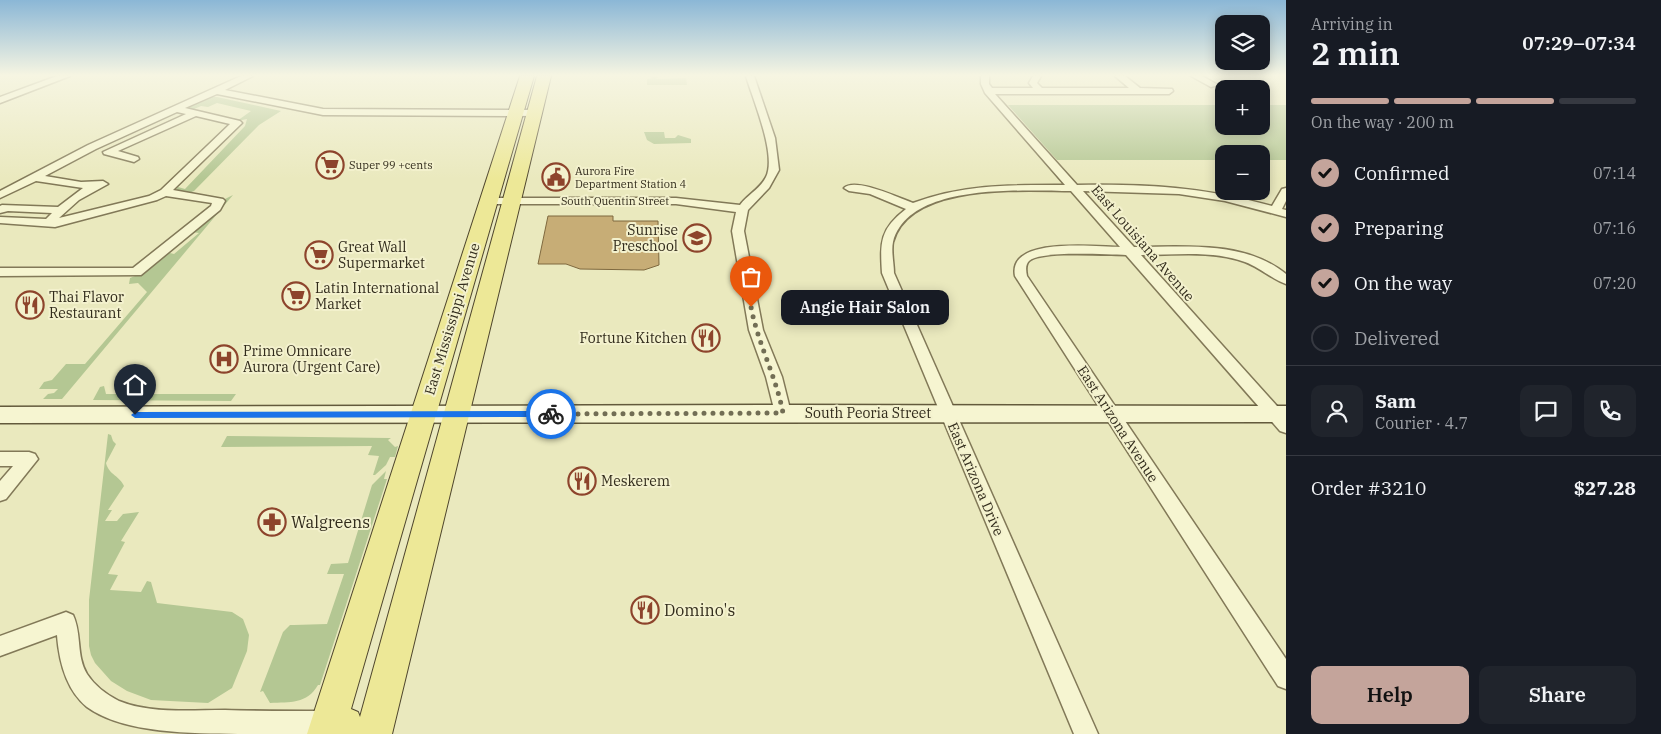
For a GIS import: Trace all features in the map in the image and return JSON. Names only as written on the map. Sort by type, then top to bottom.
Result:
[{"type":"main road","name":"East Mississippi Avenue","points":[[334,730],[422,415],[515,113]]},
{"type":"main road","name":"East Mississippi Avenue","points":[[374,734],[534,113]]},
{"type":"main road","name":"South Peoria Street","points":[[0,416],[947,413],[1282,418]]},
{"type":"street","points":[[0,196],[45,170],[174,110]]},
{"type":"street","points":[[0,220],[48,224],[153,198],[165,192],[237,122],[182,110]]},
{"type":"street","points":[[312,110],[323,112],[534,113]]},
{"type":"street","points":[[760,110],[775,163],[771,178],[741,209],[738,231],[755,326],[776,382],[783,413]]},
{"type":"street","name":"East Louisiana Avenue","points":[[1005,110],[1282,418]]},
{"type":"street","points":[[134,159],[108,152],[194,113]]},
{"type":"street","points":[[45,170],[94,178],[103,184]]},
{"type":"street","points":[[33,176],[81,185],[103,184]]},
{"type":"street","points":[[48,224],[59,210],[82,192],[103,184]]},
{"type":"street","points":[[848,188],[872,191],[914,208]]},
{"type":"street","name":"East Arizona Drive","points":[[1086,734],[892,282],[885,262],[886,242],[889,233],[901,218],[914,208],[934,198],[974,190],[1075,188],[1181,191],[1236,200],[1280,213]]},
{"type":"street","points":[[1280,213],[1286,191]]},
{"type":"street","points":[[0,272],[136,272],[216,208],[220,201],[165,192]]},
{"type":"street","name":"South Quentin Street","points":[[488,201],[676,201],[741,209]]},
{"type":"street","points":[[0,210],[6,207],[59,210]]},
{"type":"street","name":"East Arizona Avenue","points":[[1286,280],[1260,264],[1222,252],[1047,251],[1029,255],[1020,264],[1021,276],[1110,414],[1286,678]]},
{"type":"street","points":[[0,458],[29,459],[0,494]]},
{"type":"street","points":[[0,646],[66,622],[66,644],[70,665],[80,684],[96,700],[109,709],[132,718],[172,722],[334,730]]},
{"type":"green space","points":[[248,110],[281,111],[259,125],[194,191],[189,193],[173,192],[178,187],[185,189],[245,126],[247,119],[237,121],[251,111]]},
{"type":"green space","points":[[1013,110],[1215,110],[1215,135],[1270,135],[1270,110],[1286,110],[1286,160],[1270,160],[1270,145],[1215,145],[1215,160],[1057,160]]},
{"type":"green space","points":[[644,132],[664,132],[665,138],[675,138],[678,135],[691,139],[691,143],[654,144],[647,140]]},
{"type":"green space","points":[[233,195],[62,399],[43,399],[58,389],[39,389],[44,382],[52,380],[66,364],[85,364],[147,292],[138,283],[129,284],[130,278],[140,274],[166,252],[174,254],[199,233],[192,232],[222,206],[225,199]]},
{"type":"green space","points":[[104,386],[106,394],[236,394],[231,401],[93,400],[100,387]]},
{"type":"green space","points":[[108,434],[111,435],[116,444],[106,463],[107,467],[124,486],[108,510],[112,510],[105,521],[117,521],[123,514],[139,512],[121,541],[125,542],[108,574],[118,575],[110,590],[141,592],[147,581],[151,582],[157,603],[232,612],[243,619],[249,635],[247,651],[232,688],[208,703],[151,700],[127,691],[111,681],[95,663],[91,655],[89,646],[89,600]]},
{"type":"green space","points":[[227,436],[391,438],[388,440],[395,447],[398,446],[395,457],[390,457],[386,465],[373,475],[379,456],[368,455],[372,446],[221,447]]},
{"type":"green space","points":[[386,471],[384,479],[387,479],[320,685],[303,699],[291,702],[270,703],[263,691],[260,692],[283,632],[290,625],[327,624],[344,574],[327,574],[331,564],[348,563],[372,485]]},
{"type":"building","points":[[548,216],[613,216],[613,221],[658,221],[659,265],[644,270],[580,269],[566,264],[538,264]]},
{"type":"way so far","points":[[551,414],[783,413],[774,377],[756,332],[751,307]]},
{"type":"place","name":"Super 99 +cents","points":[[330,165]]},
{"type":"place","name":"Aurora Fire Department Station 4","points":[[556,177]]},
{"type":"place","name":"Sunrise Preschool","points":[[697,238]]},
{"type":"place","name":"Great Wall Supermarket","points":[[319,255]]},
{"type":"place","name":"Latin International Market","points":[[296,296]]},
{"type":"place","name":"Thai Flavor Restaurant","points":[[30,305]]},
{"type":"place","name":"Angie Hair Salon","points":[[751,307]]},
{"type":"place","name":"Fortune Kitchen","points":[[706,338]]},
{"type":"place","name":"Prime Omnicare Aurora (Urgent Care)","points":[[224,359]]},
{"type":"place","name":"Meskerem","points":[[582,481]]},
{"type":"place","name":"Walgreens","points":[[272,522]]},
{"type":"place","name":"Domino's","points":[[645,610]]},
{"type":"route","points":[[135,415],[551,414]]}]
